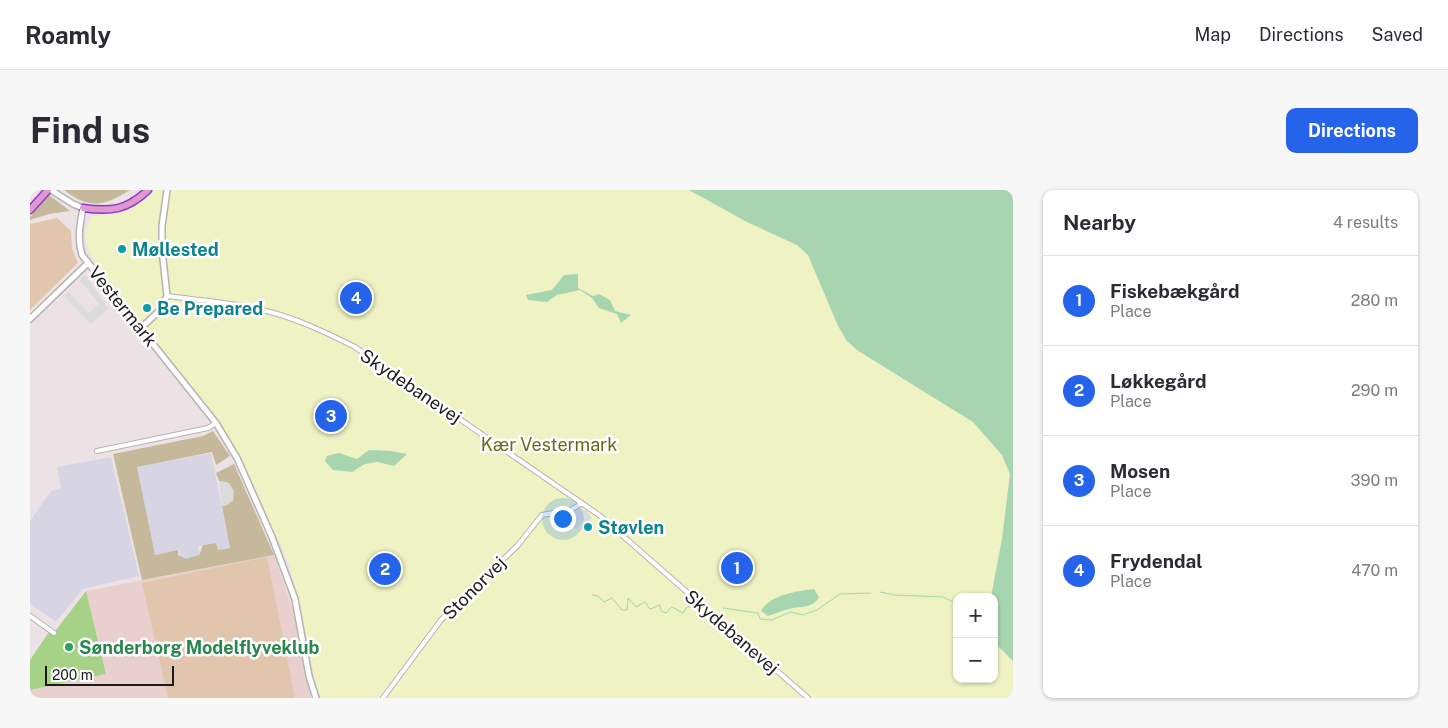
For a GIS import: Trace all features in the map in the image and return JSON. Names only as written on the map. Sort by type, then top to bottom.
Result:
[{"type":"highway","points":[[30,208],[43,190]]},
{"type":"highway","points":[[30,208],[49,190]]},
{"type":"highway","points":[[83,208],[101,211],[123,207],[148,190]]},
{"type":"street","points":[[49,190],[83,208]]},
{"type":"street","points":[[141,328],[159,311],[166,296],[162,226],[167,190]]},
{"type":"street","name":"Vestermark","points":[[83,208],[79,235],[80,247],[88,263],[216,423],[237,458],[284,566],[296,605],[309,676],[316,698]]},
{"type":"street","points":[[30,319],[88,263]]},
{"type":"street","name":"Skydebanevej","points":[[166,296],[222,302],[285,316],[355,347],[601,516],[808,698]]},
{"type":"street","points":[[97,451],[208,428],[216,423]]},
{"type":"street","name":"Stonorvej","points":[[383,698],[441,620],[518,545],[542,515],[571,510],[582,503]]},
{"type":"street","points":[[30,616],[54,633]]},
{"type":"shaded area","points":[[64,190],[130,190],[112,200],[97,204],[82,201]]},
{"type":"shaded area","points":[[689,190],[1013,190],[1013,661],[998,646],[998,593],[992,593],[1002,539],[1010,474],[1002,455],[973,422],[857,350],[847,341],[838,326],[808,255],[797,245],[747,222]]},
{"type":"shaded area","points":[[49,195],[70,211],[49,214],[30,220],[30,217]]},
{"type":"shaded area","points":[[57,218],[71,231],[72,248],[78,263],[30,310],[30,224]]},
{"type":"shaded area","points":[[578,274],[578,288],[593,296],[599,294],[610,300],[615,311],[631,315],[621,323],[617,314],[599,308],[592,298],[580,290],[557,295],[547,302],[528,300],[526,295],[552,290],[564,275]]},
{"type":"shaded area","points":[[85,275],[108,308],[91,324],[64,296],[69,292],[88,313],[99,304],[80,280]]},
{"type":"shaded area","points":[[213,431],[230,456],[216,465],[212,452],[137,467],[155,555],[178,550],[178,555],[186,559],[199,555],[203,545],[216,543],[218,550],[230,548],[222,506],[227,505],[229,483],[219,481],[216,473],[234,464],[274,555],[142,580],[113,454],[203,436]]},
{"type":"shaded area","points":[[369,450],[407,454],[394,466],[377,462],[365,464],[352,472],[333,470],[325,461],[327,456],[339,453],[357,459]]},
{"type":"shaded area","points":[[211,453],[230,548],[216,551],[214,543],[198,546],[200,557],[181,561],[179,550],[154,555],[137,467]]},
{"type":"shaded area","points":[[111,457],[139,576],[83,589],[56,622],[30,604],[30,521],[51,491],[61,488],[57,467]]},
{"type":"shaded area","points":[[219,481],[229,483],[234,491],[233,501],[227,505],[222,506]]},
{"type":"shaded area","points":[[580,509],[587,511],[592,518],[589,523],[583,521],[576,529],[565,516]]},
{"type":"shaded area","points":[[274,555],[296,619],[311,698],[30,698],[30,690],[106,674],[86,591]]},
{"type":"shaded area","points":[[267,557],[295,698],[168,698],[142,583]]},
{"type":"shaded area","points":[[814,589],[819,597],[813,604],[768,616],[761,611],[770,601],[777,598]]},
{"type":"shaded area","name":"Sønderborg Modelflyveklub","points":[[86,591],[106,674],[30,690],[30,660],[49,632],[53,634]]},
{"type":"green space","name":"Kær Vestermark","points":[[155,190],[689,190],[747,222],[797,245],[808,255],[838,326],[847,341],[857,350],[973,422],[1002,455],[1010,474],[1002,539],[992,593],[953,593],[953,683],[998,683],[998,646],[1013,661],[1013,698],[320,698],[289,564],[249,475],[221,424],[95,263],[89,251],[86,234],[92,216],[124,212],[146,199]]},
{"type":"waterway","points":[[880,592],[895,595],[943,597],[953,602]]},
{"type":"waterway","points":[[723,608],[758,613],[760,619],[772,620],[790,612],[803,615],[817,610],[840,594],[871,593]]},
{"type":"waterway","points":[[592,595],[598,596],[604,602],[612,598],[622,610],[627,610],[628,598],[636,607],[645,602],[650,609],[660,605],[661,611],[666,613],[672,607],[683,613],[687,607],[692,607]]},
{"type":"place","name":"Møllested","points":[[122,249]]},
{"type":"place","name":"Frydendal","points":[[356,298]]},
{"type":"place","name":"Be Prepared","points":[[147,308]]},
{"type":"place","name":"Mosen","points":[[331,416]]},
{"type":"place","name":"Støvlen","points":[[588,527]]},
{"type":"place","name":"Fiskebækgård","points":[[737,568]]},
{"type":"place","name":"Løkkegård","points":[[385,569]]},
{"type":"place","name":"Sønderborg Modelflyveklub","points":[[69,647]]}]
